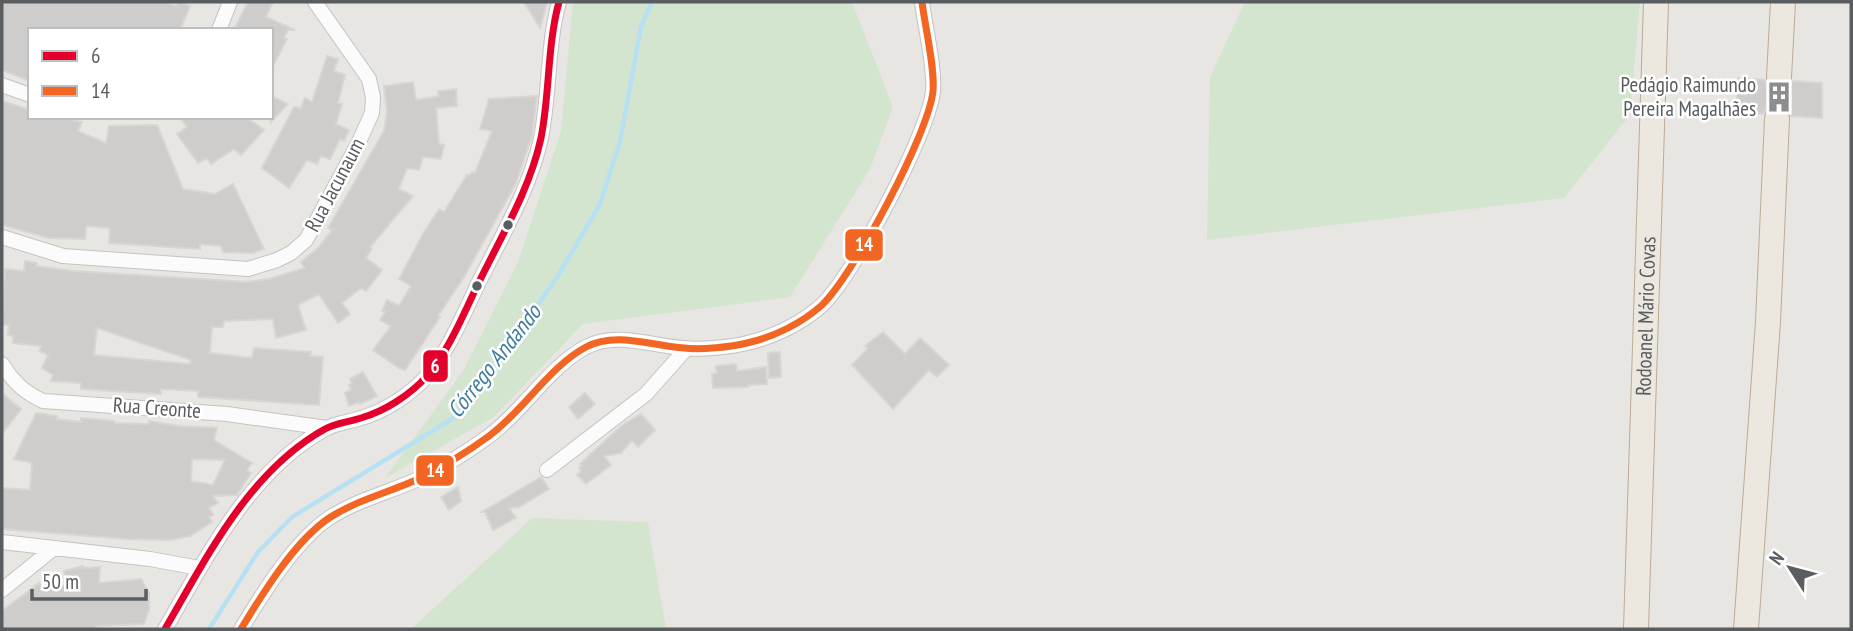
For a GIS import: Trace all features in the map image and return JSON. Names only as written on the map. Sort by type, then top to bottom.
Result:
[{"type":"highway","name":"Rodoanel Mário Covas","points":[[1636,629],[1656,2]]},
{"type":"highway","points":[[1779,78],[1783,2]]},
{"type":"highway","points":[[1746,629],[1768,323],[1777,119]]},
{"type":"street","name":"Rua Jacunaum","points":[[2,237],[63,256],[248,269],[261,267],[291,253],[306,240],[372,113],[373,97],[369,79],[315,2]]},
{"type":"street","points":[[165,629],[199,568],[250,495],[297,448],[327,428],[364,417],[412,392],[429,374],[465,311],[533,169],[547,101],[551,47],[559,2]]},
{"type":"street","points":[[241,629],[285,563],[327,519],[363,499],[415,480],[480,442],[505,424],[559,368],[586,347],[609,339],[686,349],[746,343],[780,332],[806,318],[824,303],[848,273],[881,214],[927,114],[933,90],[922,2]]},
{"type":"street","points":[[220,28],[226,3]]},
{"type":"street","points":[[2,85],[28,94]]},
{"type":"street","points":[[547,470],[646,394],[686,349]]},
{"type":"street","name":"Rua Creonte","points":[[2,364],[12,380],[26,393],[43,401],[227,414],[327,428]]},
{"type":"street","points":[[2,542],[150,559],[199,568]]},
{"type":"street","points":[[2,590],[54,548]]},
{"type":"green space","points":[[573,2],[852,2],[893,107],[870,169],[790,297],[583,324],[494,417],[385,478],[463,371],[518,262],[561,131]]},
{"type":"green space","points":[[1245,2],[1640,2],[1630,115],[1564,198],[1207,240],[1210,77]]},
{"type":"green space","points":[[532,518],[648,522],[666,629],[411,629]]},
{"type":"building","points":[[2,2],[166,2],[176,6],[181,2],[190,6],[181,28],[28,28],[28,80],[2,70]]},
{"type":"building","points":[[248,2],[273,2],[266,17],[295,30],[288,30],[284,38],[287,39],[273,66],[273,28],[235,28]]},
{"type":"building","points":[[524,2],[547,2],[540,28]]},
{"type":"building","points":[[327,56],[338,59],[334,71],[345,75],[338,103],[342,104],[336,124],[349,130],[344,141],[340,139],[330,159],[321,156],[317,164],[307,160],[289,188],[262,168],[294,107],[301,108],[305,98],[312,102]]},
{"type":"building","name":"Pedágio Raimundo Pereira Magalhães","points":[[1738,78],[1765,80],[1770,89],[1779,92],[1786,90],[1793,81],[1822,83],[1822,118],[1791,116],[1786,107],[1778,104],[1770,106],[1763,114],[1736,112]]},
{"type":"building","points":[[413,82],[416,100],[439,96],[438,91],[456,89],[457,106],[436,108],[439,144],[444,145],[441,159],[423,157],[419,170],[407,168],[399,189],[413,196],[370,247],[372,249],[366,258],[382,270],[366,291],[361,288],[342,303],[350,314],[338,323],[319,294],[298,305],[306,330],[276,338],[273,319],[224,321],[223,327],[212,327],[210,353],[252,358],[254,348],[311,352],[310,356],[323,357],[319,405],[198,397],[198,391],[161,389],[161,394],[81,389],[81,383],[51,381],[53,375],[42,368],[48,355],[39,351],[41,346],[13,343],[13,336],[8,335],[9,325],[3,325],[2,320],[5,269],[24,271],[25,261],[37,263],[36,266],[73,271],[247,282],[269,279],[305,268],[301,262],[318,248],[332,230],[328,228],[384,131],[387,112],[384,86]],"holes":[[[97,328],[191,360],[190,364],[94,355]]]},
{"type":"building","points":[[537,96],[532,136],[516,183],[464,277],[438,316],[440,317],[405,370],[399,368],[373,350],[391,326],[380,320],[387,300],[399,306],[411,286],[399,279],[424,232],[439,209],[444,212],[467,175],[475,173],[492,131],[480,129],[489,99]]},
{"type":"building","points":[[273,97],[288,104],[271,122],[273,119]]},
{"type":"building","points":[[2,101],[28,109],[28,119],[68,119],[82,122],[78,131],[106,143],[109,126],[157,125],[183,189],[215,194],[233,184],[264,249],[253,253],[223,252],[221,246],[200,244],[200,249],[109,243],[110,228],[86,226],[85,239],[49,238],[2,225]]},
{"type":"building","points":[[181,119],[249,119],[264,130],[241,155],[234,149],[211,164],[207,158],[198,163],[177,134],[187,127]]},
{"type":"building","points":[[883,332],[905,354],[920,338],[949,365],[937,377],[929,370],[893,409],[852,365],[868,348],[865,346]]},
{"type":"building","points":[[780,352],[781,377],[769,378],[768,353]]},
{"type":"building","points":[[736,364],[737,371],[766,367],[767,384],[713,388],[712,374],[717,373],[716,366]]},
{"type":"building","points":[[363,372],[377,396],[349,406],[345,393],[351,390],[350,379]]},
{"type":"building","points":[[2,393],[21,409],[2,434]]},
{"type":"building","points":[[585,393],[595,404],[578,419],[569,407]]},
{"type":"building","points":[[36,413],[81,422],[81,418],[114,423],[148,424],[149,421],[217,428],[214,440],[252,463],[247,470],[251,473],[237,495],[213,496],[218,503],[209,508],[213,515],[209,517],[212,522],[190,536],[170,540],[2,529],[2,488],[30,490],[32,463],[14,459]],"holes":[[[192,459],[225,460],[213,485],[191,481]]]},
{"type":"building","points":[[641,414],[655,430],[638,447],[632,440],[621,453],[604,456],[611,465],[586,484],[577,475],[581,471],[580,464],[621,426]]},
{"type":"building","points":[[541,477],[549,489],[519,507],[509,508],[516,518],[493,530],[485,512],[482,512]]},
{"type":"building","points":[[458,487],[461,501],[449,510],[441,497]]},
{"type":"building","points":[[83,566],[100,567],[99,583],[141,579],[149,593],[149,610],[144,624],[96,626],[96,629],[2,629],[2,611],[39,583],[43,590],[67,585],[64,571]]},
{"type":"waterway","name":"Córrego Andando","points":[[209,629],[258,552],[292,517],[452,419],[498,363],[559,274],[600,204],[620,142],[641,27],[652,2]]},
{"type":"tunnel","points":[[1777,119],[1779,77]]},
{"type":"transit line","name":"6","points":[[165,629],[232,518],[274,468],[298,447],[325,429],[370,415],[397,402],[420,383],[442,356],[530,176],[544,121],[552,35],[559,2]]},
{"type":"transit line","name":"14","points":[[241,629],[280,569],[316,528],[361,501],[416,480],[489,436],[513,415],[548,377],[586,347],[609,340],[691,349],[740,344],[787,328],[822,305],[836,289],[870,236],[904,170],[928,111],[933,81],[922,2]]},
{"type":"place","name":"Pedágio Raimundo Pereira Magalhães","points":[[1779,97]]}]
